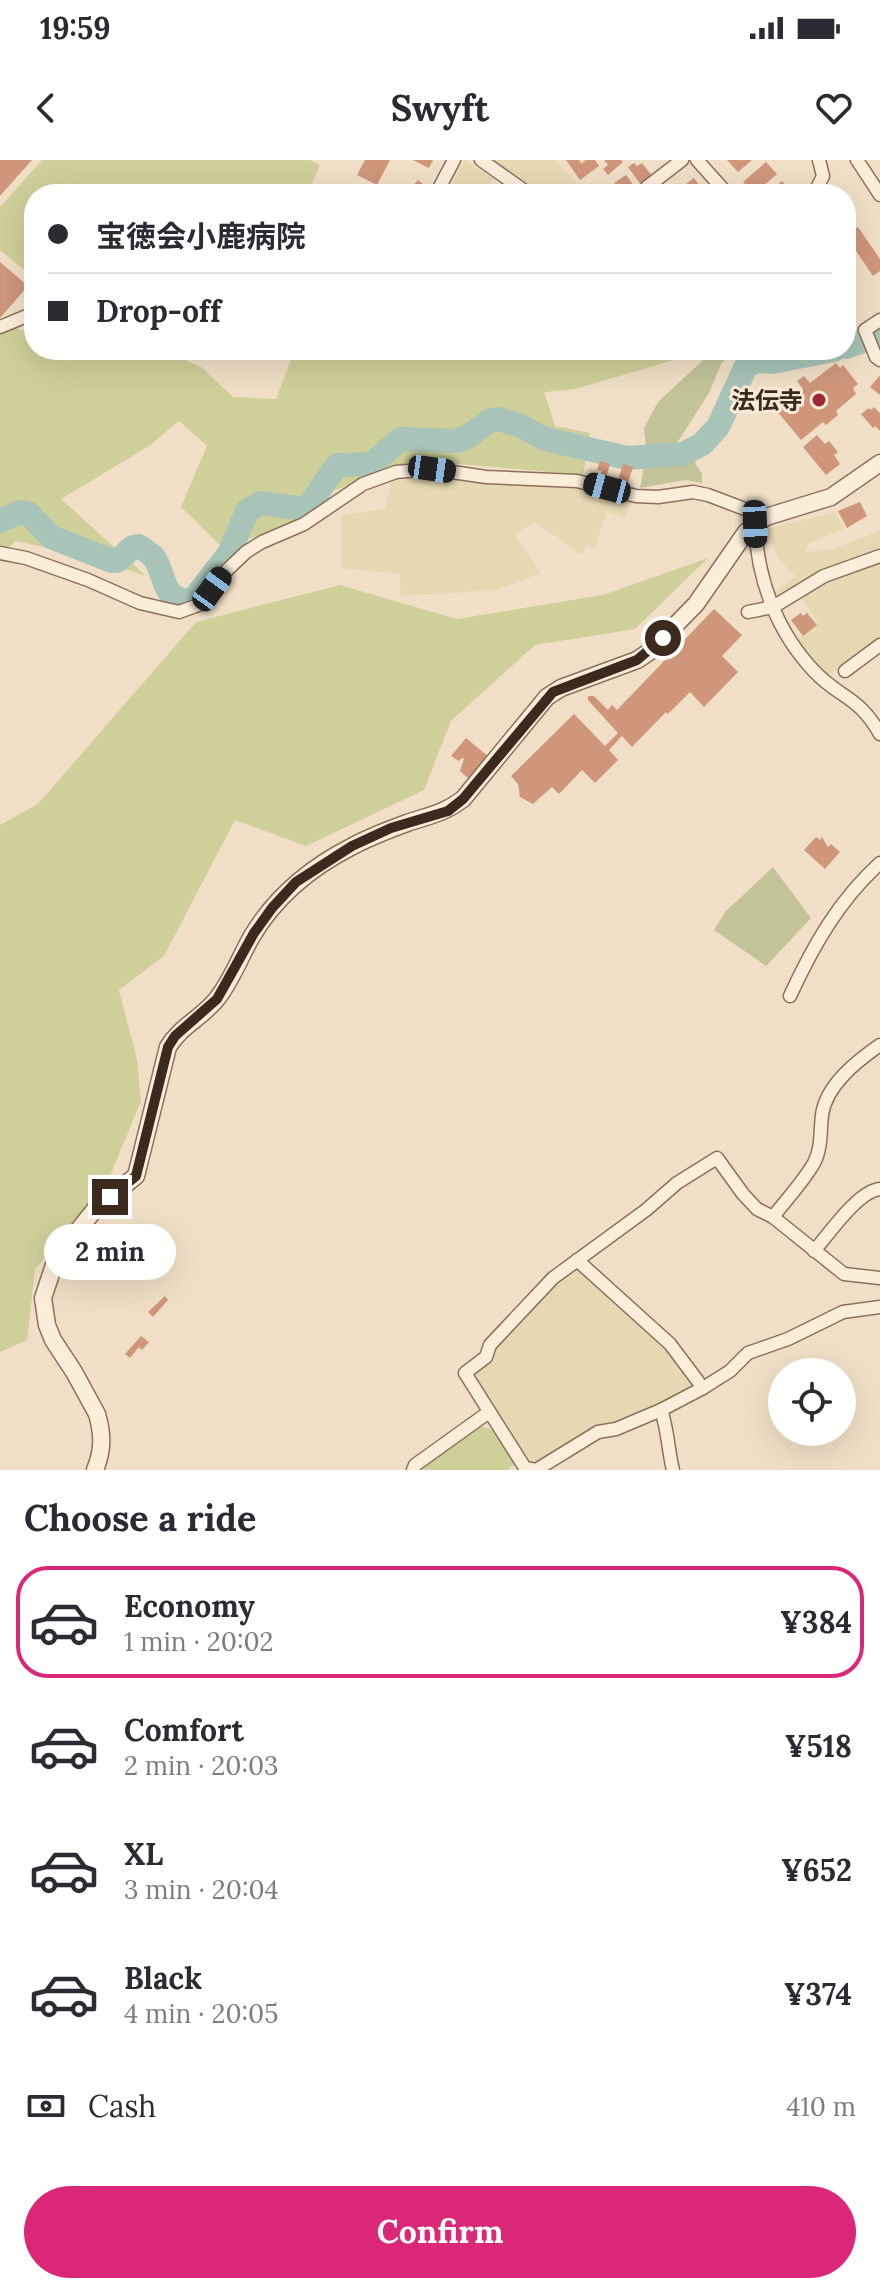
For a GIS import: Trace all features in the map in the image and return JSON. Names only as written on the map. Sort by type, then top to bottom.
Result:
[{"type":"street","points":[[441,184],[454,160]]},
{"type":"street","points":[[481,160],[515,184]]},
{"type":"street","points":[[651,184],[682,160]]},
{"type":"street","points":[[697,160],[719,184]]},
{"type":"street","points":[[819,160],[823,176],[819,184]]},
{"type":"street","points":[[860,160],[880,181]]},
{"type":"street","points":[[860,160],[880,195]]},
{"type":"street","points":[[0,327],[24,317]]},
{"type":"street","points":[[880,320],[865,330],[880,360]]},
{"type":"street","points":[[95,1470],[103,1444],[97,1414],[53,1340],[43,1298],[55,1262],[72,1238],[96,1208],[136,1176],[164,1060],[175,1036],[217,999],[254,933],[272,908],[296,882],[352,846],[391,828],[448,811],[463,799],[553,692],[649,652],[696,604],[739,540],[760,521],[831,497],[880,463]]},
{"type":"street","points":[[0,553],[26,558],[88,580],[140,603],[179,612],[201,604],[223,574],[246,552],[304,524],[363,484],[396,472],[432,469],[486,477],[577,481],[636,496],[658,497],[693,492],[760,521]]},
{"type":"street","points":[[760,521],[756,554],[762,582],[786,635],[814,671],[869,714],[880,734]]},
{"type":"street","points":[[748,612],[773,607],[824,576],[880,556]]},
{"type":"street","points":[[845,671],[880,645]]},
{"type":"street","points":[[790,996],[827,925],[863,879],[880,863]]},
{"type":"street","points":[[773,1217],[815,1161],[822,1133],[822,1113],[830,1090],[880,1045]]},
{"type":"street","points":[[880,1278],[844,1274],[773,1217],[757,1209],[717,1158],[677,1183],[646,1210],[553,1278],[490,1345],[486,1357],[465,1373],[525,1468],[536,1470],[598,1432],[616,1429],[703,1388],[730,1371],[748,1353],[788,1339],[843,1312],[880,1307]]},
{"type":"street","points":[[814,1251],[855,1204],[871,1190],[880,1189]]},
{"type":"street","points":[[577,1260],[670,1344],[703,1388]]},
{"type":"street","points":[[661,1410],[667,1426],[667,1448],[673,1470]]},
{"type":"street","points":[[413,1470],[415,1465],[489,1412]]},
{"type":"shaded area","points":[[465,160],[493,179],[490,184],[452,184]]},
{"type":"shaded area","points":[[491,160],[555,160],[577,184],[525,184]]},
{"type":"shaded area","points":[[432,476],[480,483],[568,485],[631,502],[625,518],[607,512],[594,549],[586,545],[582,555],[535,522],[514,534],[541,573],[497,590],[401,596],[399,574],[341,568],[342,515],[385,509],[391,481]]},
{"type":"shaded area","points":[[835,512],[844,529],[810,542],[806,552],[832,549],[880,531],[880,550],[821,571],[776,600],[772,594],[795,576],[778,558],[766,529]]},
{"type":"shaded area","points":[[880,562],[880,639],[826,677],[796,641],[818,623],[801,596],[819,584]]},
{"type":"shaded area","points":[[573,1269],[583,1270],[668,1347],[694,1385],[662,1404],[612,1424],[598,1426],[531,1463],[472,1378],[472,1372],[555,1282]]},
{"type":"green space","points":[[42,160],[310,160],[320,165],[312,184],[24,184],[24,270],[0,250],[0,207]]},
{"type":"green space","points":[[0,324],[24,330],[24,360],[185,360],[201,367],[233,397],[276,399],[291,360],[674,360],[575,389],[544,392],[555,426],[590,433],[583,475],[414,460],[330,492],[296,521],[267,534],[221,546],[181,507],[207,446],[179,421],[149,446],[61,499],[146,576],[90,557],[16,541],[0,554]]},
{"type":"green space","points":[[703,360],[724,360],[709,393],[677,443],[646,446],[644,428],[658,402]]},
{"type":"green space","points":[[691,456],[702,474],[702,483],[686,480],[640,488],[645,460]]},
{"type":"green space","points":[[708,558],[635,629],[535,645],[451,721],[424,790],[306,846],[235,820],[164,956],[119,990],[137,1059],[141,1101],[105,1188],[35,1269],[27,1340],[0,1352],[0,825],[38,804],[196,622],[340,585],[457,619],[603,595]]},
{"type":"green space","points":[[773,867],[811,918],[766,966],[714,930],[725,912]]},
{"type":"green space","points":[[480,1426],[494,1430],[516,1463],[507,1470],[422,1470],[429,1460]]},
{"type":"building","points":[[0,160],[32,160],[0,196]]},
{"type":"building","points":[[365,160],[390,160],[378,184],[357,175]]},
{"type":"building","points":[[413,160],[433,160],[429,168]]},
{"type":"building","points":[[566,160],[579,160],[582,164],[585,160],[595,160],[599,166],[580,180]]},
{"type":"building","points":[[604,160],[623,162],[608,175],[603,169],[608,165]]},
{"type":"building","points":[[727,160],[752,160],[738,172]]},
{"type":"building","points":[[766,162],[777,174],[766,184],[743,182]]},
{"type":"building","points":[[642,163],[652,176],[640,184],[628,167]]},
{"type":"building","points":[[626,175],[633,184],[615,184]]},
{"type":"building","points":[[858,227],[880,259],[880,271],[873,276],[856,251]]},
{"type":"building","points":[[0,262],[24,283],[24,291],[0,318]]},
{"type":"building","points":[[836,363],[840,368],[843,365],[858,384],[853,388],[856,394],[836,411],[838,415],[826,425],[823,422],[801,440],[776,410],[803,389],[797,381],[804,376],[810,383]]},
{"type":"building","points":[[880,375],[880,395],[870,387]]},
{"type":"building","points":[[874,407],[880,413],[880,431],[875,426],[873,428],[861,414]]},
{"type":"building","points":[[817,435],[825,444],[829,441],[838,452],[834,455],[840,464],[826,475],[803,447]]},
{"type":"building","points":[[600,461],[610,464],[606,478],[600,476],[602,471],[597,470]]},
{"type":"building","points":[[623,464],[633,467],[628,483],[618,480]]},
{"type":"building","points":[[860,502],[867,516],[847,528],[838,511]]},
{"type":"building","points":[[714,609],[742,635],[722,656],[738,672],[704,707],[690,692],[632,747],[622,736],[609,750],[618,760],[595,783],[582,770],[559,794],[552,787],[533,804],[520,797],[518,784],[511,776],[574,714],[605,746],[618,733],[588,700],[588,696],[594,696],[608,710],[612,705],[617,710]]},
{"type":"building","points":[[801,613],[803,616],[807,613],[817,625],[803,636],[791,620]]},
{"type":"building","points":[[466,738],[489,757],[468,778],[460,771],[464,759],[459,761],[451,756]]},
{"type":"building","points":[[816,837],[820,840],[822,837],[828,847],[831,844],[840,852],[825,869],[804,850]]},
{"type":"building","points":[[165,1296],[168,1300],[153,1317],[148,1312]]},
{"type":"building","points":[[141,1336],[149,1342],[142,1350],[139,1347],[130,1358],[125,1354]]},
{"type":"waterway","points":[[856,343],[880,335]]},
{"type":"waterway","points":[[0,521],[20,512],[29,514],[51,537],[112,561],[117,561],[133,547],[139,546],[155,559],[170,593],[182,600],[192,601],[230,552],[247,511],[261,503],[305,509],[338,465],[371,464],[401,439],[454,441],[466,438],[489,421],[498,419],[519,425],[545,439],[627,458],[683,454],[702,444],[718,427],[746,366],[758,361],[782,360]]},
{"type":"place","name":"法伝寺","points":[[819,400]]},
{"type":"route","points":[[110,1197],[136,1176],[168,1047],[175,1036],[217,999],[254,933],[296,882],[352,846],[391,828],[448,811],[463,799],[553,692],[637,660],[663,638]]}]
